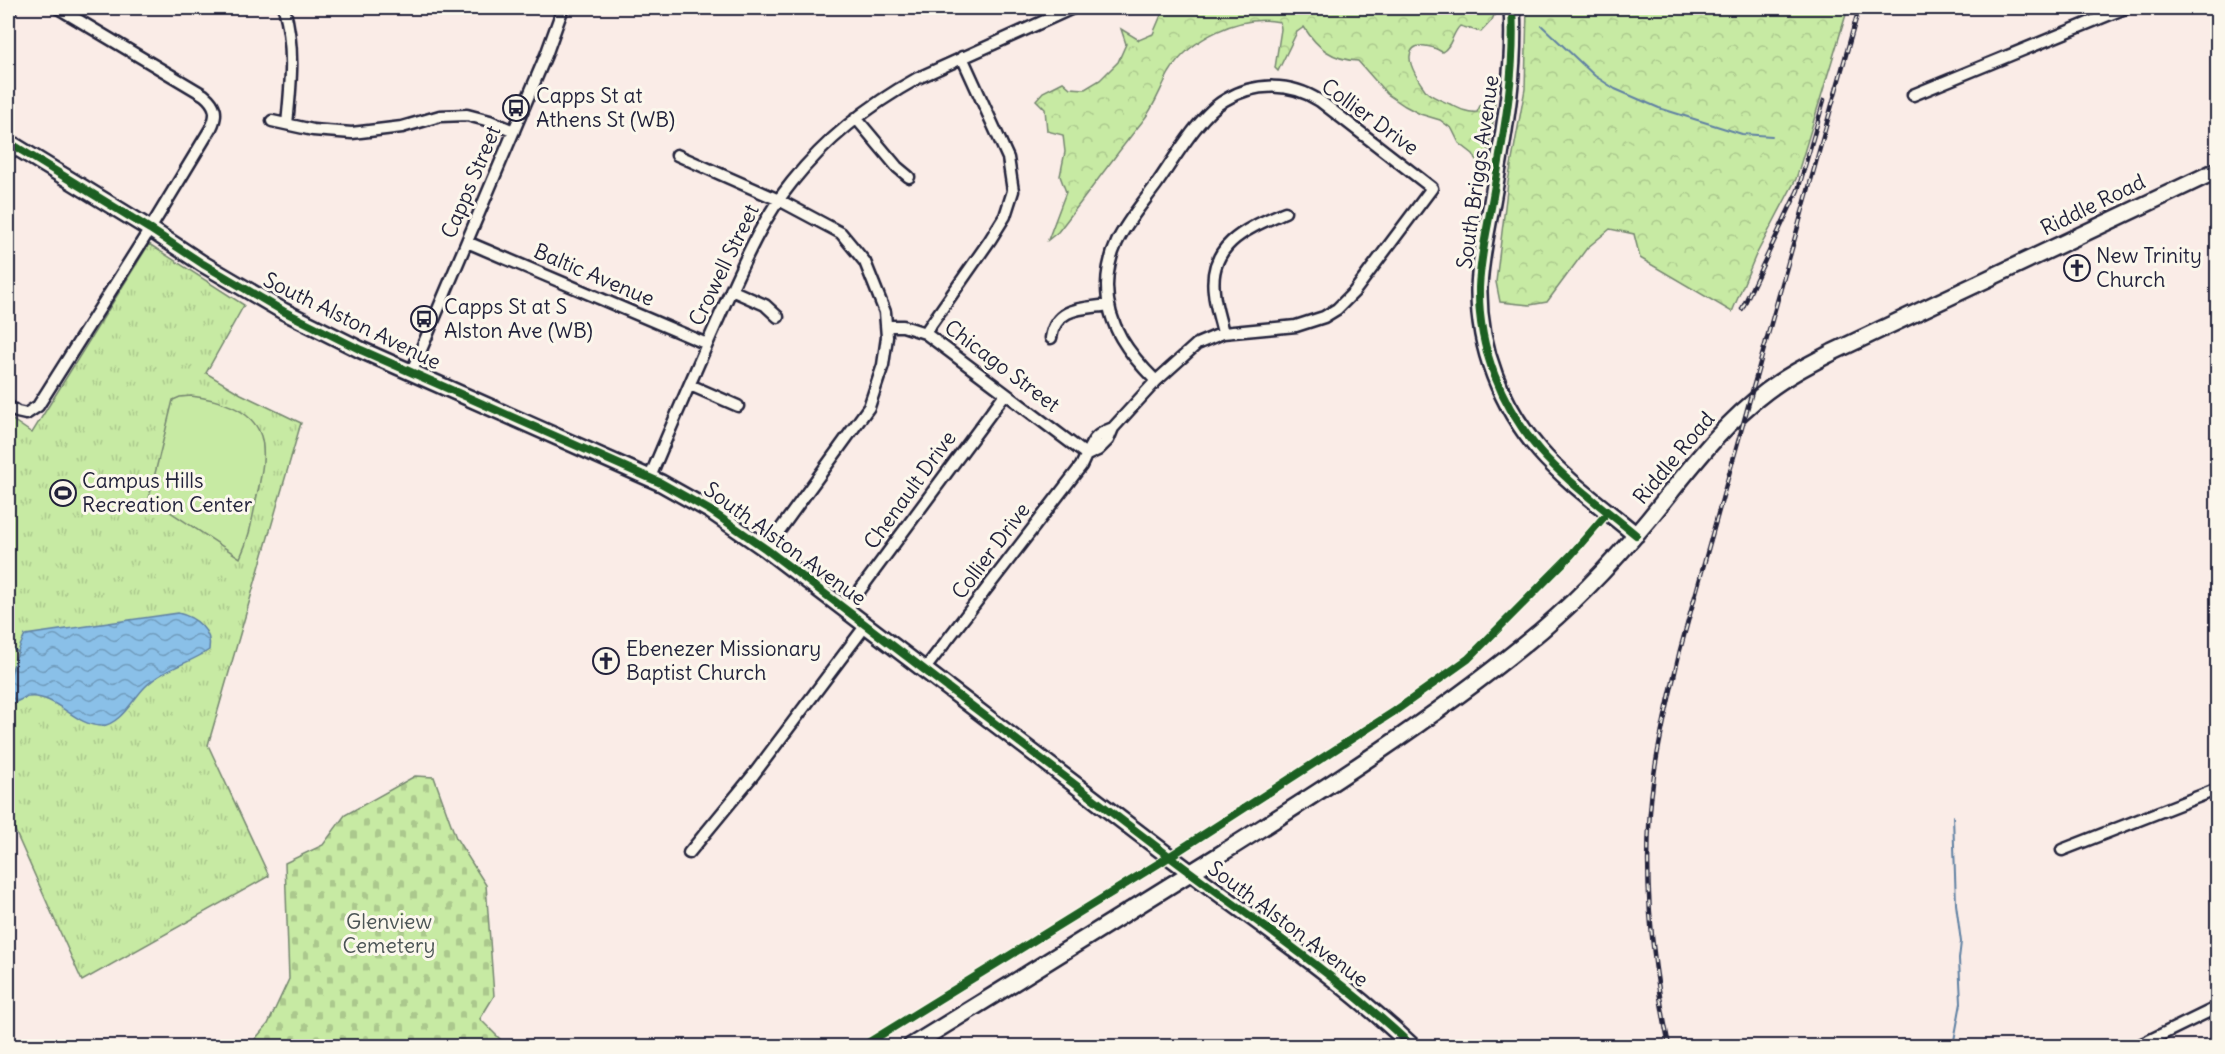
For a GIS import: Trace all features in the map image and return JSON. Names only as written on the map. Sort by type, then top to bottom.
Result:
[{"type":"street","points":[[8,14],[10,8]]},
{"type":"street","points":[[8,406],[17,412],[26,414],[38,406],[150,229],[216,116],[215,107],[204,96],[58,8]]},
{"type":"street","points":[[284,8],[291,44],[292,70],[287,124]]},
{"type":"street","name":"Capps Street","points":[[412,371],[546,55],[563,8]]},
{"type":"street","name":"Crowell Street","points":[[650,477],[759,230],[779,200],[815,155],[856,118],[896,90],[962,57],[1073,8]]},
{"type":"street","name":"South Briggs Avenue","points":[[1512,8],[1509,98],[1480,269],[1480,306],[1485,344],[1492,371],[1503,395],[1532,440],[1558,469],[1636,535]]},
{"type":"street","points":[[1913,95],[2125,8]]},
{"type":"street","points":[[925,333],[1005,216],[1013,191],[1008,158],[962,57]]},
{"type":"street","name":"Collier Drive","points":[[924,670],[1081,466],[1087,455],[1098,450],[1108,440],[1113,428],[1190,348],[1223,333],[1296,326],[1324,317],[1337,309],[1354,291],[1432,188],[1307,93],[1272,86],[1236,94],[1219,104],[1211,111],[1124,230],[1108,271],[1112,321],[1126,349],[1156,381]]},
{"type":"street","points":[[272,121],[313,130],[361,133],[402,127],[440,116],[467,115],[514,131]]},
{"type":"street","points":[[856,118],[897,167],[909,177]]},
{"type":"street","name":"South Alston Avenue","points":[[8,142],[265,301],[361,350],[650,477],[711,511],[766,549],[1266,927],[1364,1004],[1412,1047]]},
{"type":"street","points":[[677,155],[779,200],[841,232],[865,261],[885,312],[887,326],[883,365],[869,407],[766,549]]},
{"type":"street","name":"Riddle Road","points":[[911,1047],[1192,872],[1372,756],[1482,678],[1541,631],[1574,601],[1636,535],[1720,434],[1748,407],[1782,380],[1843,346],[2217,170]]},
{"type":"street","points":[[1223,333],[1214,292],[1218,260],[1231,241],[1241,233],[1285,212]]},
{"type":"street","name":"Baltic Avenue","points":[[467,242],[707,345]]},
{"type":"street","points":[[732,290],[765,305],[778,317]]},
{"type":"street","points":[[1051,338],[1052,328],[1063,314],[1109,305]]},
{"type":"street","name":"Chicago Street","points":[[887,326],[903,326],[925,333],[1087,455]]},
{"type":"street","points":[[690,385],[738,406]]},
{"type":"street","name":"Chenault Drive","points":[[846,609],[1005,394]]},
{"type":"street","points":[[689,853],[754,774],[866,625]]},
{"type":"street","points":[[2062,850],[2217,789]]},
{"type":"street","points":[[2138,1047],[2217,1007]]},
{"type":"green space","points":[[1164,8],[1497,8],[1492,20],[1481,32],[1460,26],[1448,47],[1442,52],[1434,48],[1419,46],[1412,51],[1410,56],[1415,74],[1428,93],[1467,111],[1477,112],[1493,79],[1494,116],[1481,184],[1478,163],[1473,154],[1459,143],[1452,129],[1440,120],[1420,114],[1387,94],[1358,61],[1341,58],[1326,51],[1314,41],[1304,27],[1297,32],[1278,71],[1275,68],[1280,22],[1265,20],[1249,22],[1217,31],[1203,39],[1178,60],[1146,117],[1058,232],[1048,240],[1066,192],[1060,176],[1065,152],[1063,135],[1047,131],[1045,109],[1036,100],[1043,92],[1063,82],[1070,88],[1085,89],[1100,80],[1118,62],[1126,44],[1121,29],[1139,40],[1153,34]]},
{"type":"green space","points":[[1527,8],[1848,8],[1796,179],[1755,257],[1732,312],[1640,258],[1634,234],[1610,229],[1587,248],[1547,302],[1530,305],[1500,302],[1496,282],[1508,182],[1525,89]]},
{"type":"green space","points":[[149,244],[244,305],[206,373],[241,394],[301,423],[208,745],[269,876],[82,981],[8,815],[8,417],[32,433]]},
{"type":"green space","points":[[191,396],[222,403],[241,412],[250,418],[261,436],[263,460],[261,476],[250,530],[240,558],[149,498],[173,400]]},
{"type":"green space","name":"Glenview Cemetery","points":[[415,776],[434,777],[456,838],[486,885],[494,996],[480,1019],[507,1046],[249,1046],[268,1024],[289,979],[285,863],[323,845],[345,815]]},
{"type":"water","points":[[178,613],[191,618],[201,626],[208,636],[209,650],[152,681],[140,692],[126,711],[108,725],[92,725],[82,721],[56,704],[38,697],[25,698],[8,707],[12,670],[25,635]]},
{"type":"waterway","points":[[1542,26],[1595,76],[1615,89],[1659,108],[1742,134],[1772,136]]},
{"type":"waterway","points":[[8,646],[18,652]]},
{"type":"waterway","points":[[1953,816],[1956,904],[1961,942],[1959,959],[1961,1003],[1953,1046]]},
{"type":"railway","points":[[1669,1046],[1657,979],[1648,877],[1650,809],[1659,744],[1680,650],[1859,8]]},
{"type":"railway","points":[[1742,309],[1798,190],[1824,100]]},
{"type":"cycle path","points":[[1512,8],[1512,57],[1508,105],[1482,255],[1479,288],[1480,310],[1488,354],[1503,395],[1526,434],[1574,484],[1636,535]]},
{"type":"cycle path","points":[[8,142],[203,264],[283,311],[361,350],[661,483],[711,511],[766,549],[1170,857],[1294,948],[1384,1020],[1412,1046]]},
{"type":"cycle path","points":[[863,1046],[1161,862],[1395,711],[1468,659],[1571,555],[1603,518]]},
{"type":"place","name":"Capps St at Athens St (WB)","points":[[516,108]]},
{"type":"place","name":"New Trinity Church","points":[[2077,268]]},
{"type":"place","name":"Capps St at S Alston Ave (WB)","points":[[424,319]]},
{"type":"place","name":"Campus Hills Recreation Center","points":[[63,493]]},
{"type":"place","name":"Ebenezer Missionary Baptist Church","points":[[606,661]]}]
